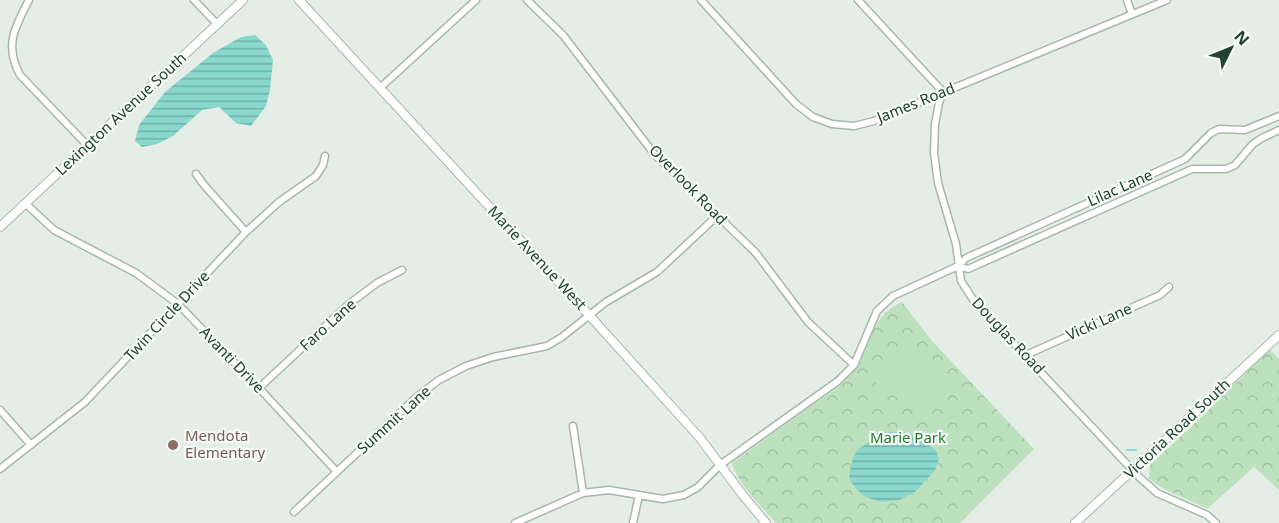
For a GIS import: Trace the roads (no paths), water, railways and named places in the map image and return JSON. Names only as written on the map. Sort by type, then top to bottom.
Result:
[{"type":"street","points":[[29,0],[12,38],[12,53],[16,68],[87,146]]},
{"type":"street","points":[[194,0],[217,24]]},
{"type":"street","name":"Lexington Avenue South","points":[[0,227],[243,0]]},
{"type":"street","name":"Marie Avenue West","points":[[299,0],[700,438],[741,494],[766,523]]},
{"type":"street","points":[[380,88],[476,0]]},
{"type":"street","name":"Overlook Road","points":[[527,0],[563,35],[655,155],[756,253],[808,322],[854,365]]},
{"type":"street","name":"James Road","points":[[701,0],[796,104],[813,117],[832,124],[854,126],[874,121],[1167,0]]},
{"type":"street","points":[[858,0],[943,92]]},
{"type":"street","points":[[1127,0],[1132,14]]},
{"type":"street","name":"Douglas Road","points":[[943,92],[935,124],[934,153],[938,183],[956,244],[961,282],[974,301],[1157,493],[1207,515],[1216,523]]},
{"type":"street","name":"Lilac Lane","points":[[515,523],[583,493],[609,490],[663,499],[684,495],[698,487],[720,465],[838,381],[854,365],[877,311],[893,296],[958,266],[966,258],[1185,159],[1211,133],[1219,129],[1245,130],[1279,116]]},
{"type":"street","name":"Lilac Lane","points":[[958,266],[968,269],[1192,170],[1226,169],[1235,165],[1252,144],[1279,130]]},
{"type":"street","name":"Twin Circle Drive","points":[[0,470],[84,402],[246,232],[279,202],[316,176],[323,165],[325,156]]},
{"type":"street","points":[[196,174],[246,232]]},
{"type":"street","name":"Avanti Drive","points":[[25,203],[54,231],[136,273],[178,304],[337,472]]},
{"type":"street","name":"Summit Lane","points":[[294,512],[419,395],[440,380],[465,366],[493,357],[547,346],[613,297],[657,272],[717,216]]},
{"type":"street","name":"Faro Lane","points":[[259,388],[349,304],[402,270]]},
{"type":"street","name":"Vicki Lane","points":[[1026,355],[1160,295],[1169,287]]},
{"type":"street","name":"Victoria Road South","points":[[1075,523],[1279,335]]},
{"type":"street","points":[[0,410],[31,445]]},
{"type":"street","points":[[573,426],[583,493]]},
{"type":"street","points":[[633,523],[639,495]]},
{"type":"water","points":[[255,35],[266,45],[273,60],[266,106],[251,126],[236,123],[219,107],[202,110],[173,136],[157,144],[142,147],[135,141],[139,125],[165,92],[213,53],[241,37]]},
{"type":"water","points":[[887,432],[911,434],[936,450],[939,459],[935,470],[915,492],[899,500],[881,502],[861,494],[849,476],[857,450]]},
{"type":"waterway","points":[[1127,450],[1136,450]]},
{"type":"place","name":"Mendota Elementary","points":[[173,445]]},
{"type":"park label","name":"Marie Park","points":[[908,438]]}]
